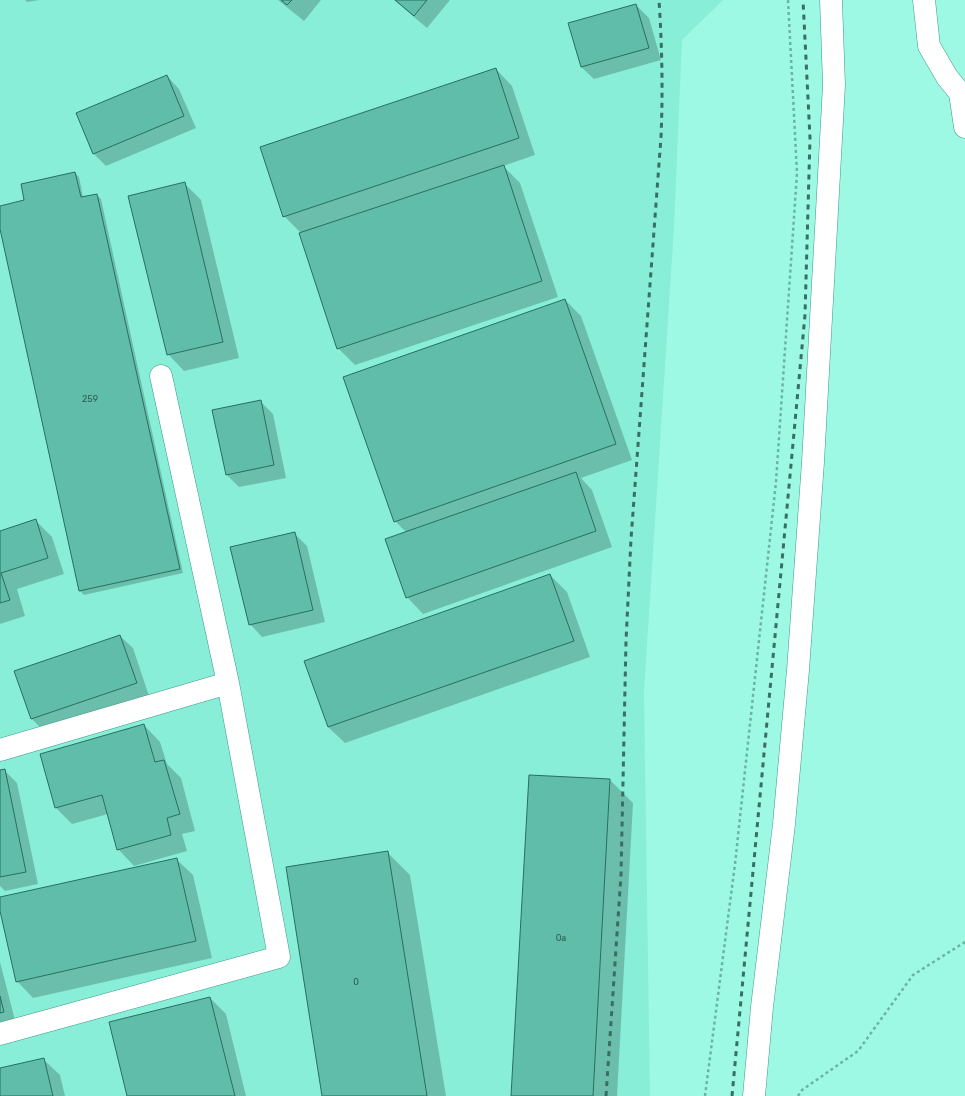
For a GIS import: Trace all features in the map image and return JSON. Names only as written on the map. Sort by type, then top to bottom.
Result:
[{"type":"street","points":[[754,1096],[762,1007],[784,824],[799,654],[813,462],[834,85],[831,0]]},
{"type":"street","points":[[924,0],[930,46],[947,77],[962,93],[965,127]]},
{"type":"street","points":[[0,1034],[279,957],[228,683],[161,376]]},
{"type":"street","points":[[0,750],[228,683]]},
{"type":"path","points":[[705,1096],[735,864],[776,482],[797,173],[788,0]]},
{"type":"path","points":[[798,1096],[802,1090],[858,1051],[913,975],[965,942]]},
{"type":"shaded area","points":[[0,0],[723,0],[682,40],[674,227],[644,692],[650,1096],[0,1096]]},
{"type":"building","points":[[281,0],[292,0],[287,5]]},
{"type":"building","points":[[395,0],[427,0],[414,16]]},
{"type":"building","points":[[636,4],[649,48],[581,67],[568,23]]},
{"type":"building","points":[[496,68],[519,138],[283,217],[260,147]]},
{"type":"building","points":[[167,75],[184,116],[93,154],[76,113]]},
{"type":"building","points":[[504,165],[542,281],[337,349],[299,233]]},
{"type":"building","points":[[75,172],[81,197],[97,194],[180,569],[79,591],[0,229],[0,206],[24,200],[21,184]]},
{"type":"building","points":[[185,182],[223,342],[167,355],[128,196]]},
{"type":"building","points":[[565,299],[616,444],[394,522],[343,377]]},
{"type":"building","points":[[261,400],[274,465],[226,475],[212,410]]},
{"type":"building","points":[[576,472],[596,531],[406,598],[385,539]]},
{"type":"building","points":[[36,519],[48,558],[1,573],[10,600],[0,603],[0,531]]},
{"type":"building","points":[[295,532],[313,610],[249,625],[230,547]]},
{"type":"building","points":[[550,574],[574,641],[328,727],[304,661]]},
{"type":"building","points":[[120,635],[137,683],[31,719],[14,671]]},
{"type":"building","points":[[144,724],[155,762],[164,760],[180,814],[167,818],[171,835],[117,850],[102,795],[55,808],[40,754]]},
{"type":"building","points":[[5,769],[26,872],[0,877],[0,770]]},
{"type":"building","points":[[529,775],[610,779],[593,1096],[511,1096]]},
{"type":"building","points":[[388,851],[427,1096],[322,1096],[286,867]]},
{"type":"building","points":[[177,858],[196,941],[16,982],[0,911],[0,897]]},
{"type":"building","points":[[0,996],[4,1012],[0,1013]]},
{"type":"building","points":[[210,997],[235,1096],[127,1096],[109,1022]]},
{"type":"building","points":[[44,1058],[53,1096],[0,1096],[0,1068]]},
{"type":"railway","points":[[606,1096],[621,875],[626,641],[631,539],[661,137],[662,68],[659,0]]},
{"type":"railway","points":[[732,1096],[805,315],[810,138],[803,0]]}]
